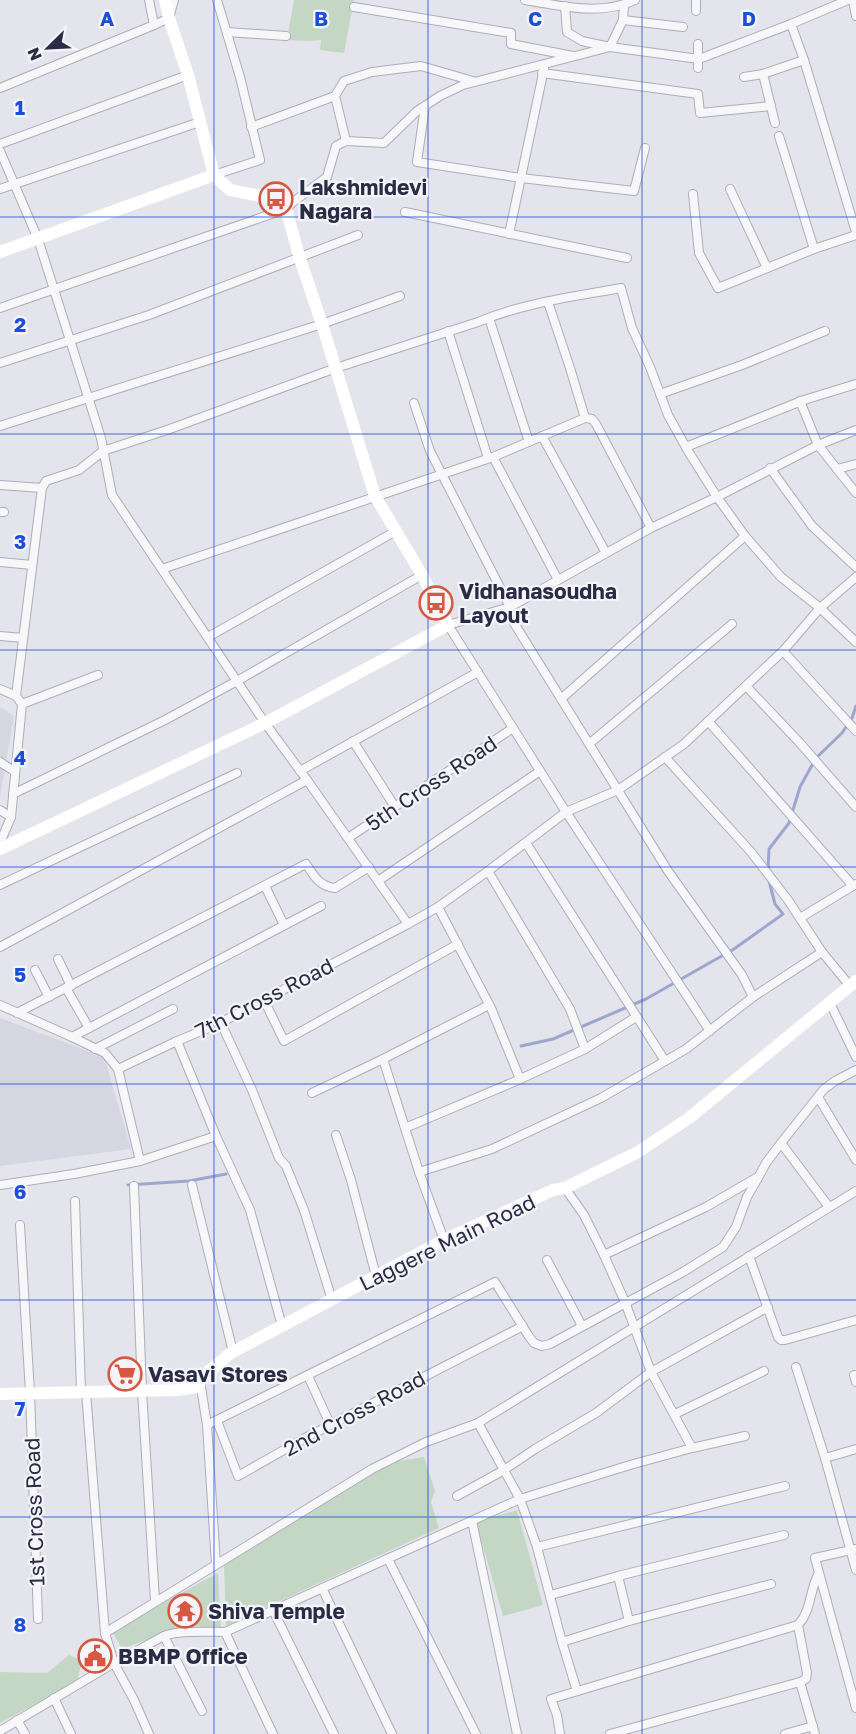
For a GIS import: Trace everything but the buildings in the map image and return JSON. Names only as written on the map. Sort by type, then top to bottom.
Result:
[{"type":"street","points":[[149,0],[154,25]]},
{"type":"street","points":[[165,0],[188,75],[214,175],[230,190],[276,199],[286,209],[375,496],[422,575],[448,625],[566,812],[710,1031]]},
{"type":"street","points":[[0,88],[169,18],[174,0]]},
{"type":"street","points":[[0,252],[260,160],[240,77],[217,0]]},
{"type":"street","points":[[525,0],[587,10],[624,5],[636,0]]},
{"type":"street","points":[[696,0],[696,11]]},
{"type":"street","points":[[565,6],[567,32],[582,41],[699,63],[850,0],[856,16]]},
{"type":"street","points":[[610,48],[623,20],[624,5]]},
{"type":"street","points":[[354,7],[511,33],[511,44],[577,56]]},
{"type":"street","points":[[623,20],[683,27]]},
{"type":"street","points":[[693,194],[699,253],[718,288],[856,233],[791,24]]},
{"type":"street","points":[[227,32],[286,36]]},
{"type":"street","points":[[698,44],[699,63]]},
{"type":"street","points":[[0,309],[286,209],[327,177],[336,146],[346,141],[384,142],[417,111],[440,96],[463,86],[543,69],[577,56],[610,48]]},
{"type":"street","points":[[744,77],[763,74],[804,60]]},
{"type":"street","points":[[251,127],[335,96],[344,81],[372,72],[421,66],[477,82]]},
{"type":"street","points":[[543,69],[698,94],[700,113],[771,106]]},
{"type":"street","points":[[509,234],[543,69]]},
{"type":"street","points":[[763,74],[775,123]]},
{"type":"street","points":[[0,144],[188,75]]},
{"type":"street","points":[[335,96],[346,141]]},
{"type":"street","points":[[425,106],[417,162],[521,178],[634,191],[645,148]]},
{"type":"street","points":[[0,189],[200,123]]},
{"type":"street","points":[[778,136],[814,249]]},
{"type":"street","points":[[0,151],[38,239],[101,438],[112,495],[265,723],[408,924]]},
{"type":"street","points":[[730,189],[766,268]]},
{"type":"street","points":[[405,212],[627,258]]},
{"type":"street","points":[[0,363],[149,315],[300,259],[357,235]]},
{"type":"street","points":[[16,696],[42,488],[46,481],[79,470],[103,451],[336,368],[507,311],[621,288],[632,328],[668,415],[717,496],[745,536],[781,577],[820,608],[856,642]]},
{"type":"street","points":[[0,426],[322,324],[400,296]]},
{"type":"street","points":[[548,302],[585,418]]},
{"type":"street","points":[[489,318],[529,442]]},
{"type":"street","points":[[448,331],[490,457],[558,580]]},
{"type":"street","points":[[660,394],[742,365],[825,331]]},
{"type":"street","points":[[686,447],[800,401],[856,384]]},
{"type":"street","points":[[800,401],[819,445],[856,493]]},
{"type":"street","points":[[414,403],[430,451],[510,607],[509,615],[668,871],[742,975],[753,997]]},
{"type":"street","points":[[162,569],[490,457],[585,418],[592,419],[596,424],[651,528]]},
{"type":"street","points":[[0,849],[265,723],[448,625],[510,607],[651,528],[770,468],[856,430]]},
{"type":"street","points":[[542,436],[606,553]]},
{"type":"street","points":[[837,469],[856,464]]},
{"type":"street","points":[[770,468],[812,526],[856,567]]},
{"type":"street","points":[[0,485],[42,488]]},
{"type":"street","points":[[208,637],[396,531]]},
{"type":"street","points":[[561,699],[745,536]]},
{"type":"street","points":[[0,562],[32,565]]},
{"type":"street","points":[[12,794],[165,720],[422,575]]},
{"type":"street","name":"7th Cross Road","points":[[118,1069],[221,1023],[408,924],[438,907],[566,812],[618,790],[684,744],[783,651],[820,608],[856,577]]},
{"type":"street","points":[[589,744],[732,624]]},
{"type":"street","points":[[0,636],[23,638]]},
{"type":"street","points":[[783,651],[855,730]]},
{"type":"street","points":[[300,771],[478,672]]},
{"type":"street","points":[[22,704],[98,675]]},
{"type":"street","points":[[746,686],[856,807]]},
{"type":"street","points":[[0,689],[16,696],[22,704],[11,817],[0,843]]},
{"type":"street","points":[[708,721],[855,885],[800,918]]},
{"type":"street","name":"5th Cross Road","points":[[348,838],[513,728]]},
{"type":"street","points":[[353,741],[395,807]]},
{"type":"street","points":[[665,757],[751,852],[822,952],[853,983]]},
{"type":"street","points":[[0,762],[14,771]]},
{"type":"street","points":[[378,881],[540,771]]},
{"type":"street","points":[[0,885],[237,773]]},
{"type":"street","points":[[0,947],[307,780]]},
{"type":"street","points":[[0,810],[11,817]]},
{"type":"street","points":[[526,843],[665,1061]]},
{"type":"street","points":[[17,1014],[306,864],[319,883],[335,888],[369,867]]},
{"type":"street","points":[[488,871],[570,1009],[585,1049]]},
{"type":"street","points":[[265,886],[284,925]]},
{"type":"street","points":[[72,1036],[321,906]]},
{"type":"street","points":[[438,907],[489,1005],[520,1079]]},
{"type":"street","points":[[264,1000],[284,1041],[458,944]]},
{"type":"street","points":[[419,1172],[492,1149],[602,1098],[686,1049],[753,997],[822,952]]},
{"type":"street","points":[[58,959],[89,1028]]},
{"type":"street","points":[[35,970],[49,997]]},
{"type":"street","name":"Laggere Main Road","points":[[0,1394],[177,1390],[197,1387],[203,1376],[233,1352],[444,1240],[553,1191],[565,1188],[638,1152],[689,1118],[853,983]]},
{"type":"street","points":[[830,1003],[856,1057]]},
{"type":"street","points":[[0,1005],[105,1053],[118,1069],[140,1161]]},
{"type":"street","points":[[312,1093],[489,1005]]},
{"type":"street","points":[[95,1049],[173,1009]]},
{"type":"street","points":[[405,1128],[585,1049],[636,1017]]},
{"type":"street","points":[[221,1023],[304,1210],[332,1300]]},
{"type":"street","points":[[177,1041],[249,1210],[282,1326]]},
{"type":"street","points":[[383,1059],[419,1172],[444,1240]]},
{"type":"street","points":[[207,1425],[495,1282],[534,1342],[542,1346],[550,1344],[683,1272],[723,1247],[736,1227],[747,1197],[766,1163],[802,1115],[824,1089],[856,1070]]},
{"type":"street","points":[[818,1097],[856,1160]]},
{"type":"street","points":[[336,1135],[351,1180],[376,1276]]},
{"type":"street","points":[[0,1185],[140,1161],[216,1136]]},
{"type":"street","points":[[781,1143],[829,1207]]},
{"type":"street","points":[[604,1256],[706,1207],[758,1178]]},
{"type":"street","points":[[192,1185],[233,1352]]},
{"type":"street","points":[[134,1186],[142,1390],[155,1601]]},
{"type":"street","points":[[565,1188],[584,1215],[625,1302],[651,1372],[692,1448]]},
{"type":"street","points":[[105,1633],[362,1474],[398,1454],[478,1424],[856,1191]]},
{"type":"street","points":[[75,1201],[84,1392],[105,1633],[114,1664],[134,1700],[148,1734]]},
{"type":"street","name":"1st Cross Road","points":[[20,1225],[30,1393],[38,1619]]},
{"type":"street","points":[[749,1256],[781,1340],[856,1320]]},
{"type":"street","points":[[547,1260],[582,1326]]},
{"type":"street","points":[[457,1496],[596,1413],[651,1372],[768,1307]]},
{"type":"street","name":"2nd Cross Road","points":[[217,1421],[238,1476],[330,1424],[524,1326]]},
{"type":"street","points":[[796,1367],[853,1550],[856,1570]]},
{"type":"street","points":[[675,1414],[764,1371]]},
{"type":"street","points":[[308,1376],[330,1424]]},
{"type":"street","points":[[200,1381],[207,1425],[216,1564]]},
{"type":"street","points":[[478,1424],[520,1499],[551,1595],[577,1691]]},
{"type":"street","points":[[0,1731],[164,1636],[181,1633],[225,1632],[520,1499],[630,1465],[745,1436]]},
{"type":"street","points":[[825,1458],[856,1449]]},
{"type":"street","points":[[537,1548],[785,1485]]},
{"type":"street","points":[[472,1521],[517,1734]]},
{"type":"street","points":[[551,1595],[618,1576],[784,1536]]},
{"type":"street","points":[[853,1550],[815,1558],[856,1708]]},
{"type":"street","points":[[388,1559],[476,1734]]},
{"type":"street","points":[[560,1734],[551,1699],[798,1625],[807,1613],[814,1581],[819,1573]]},
{"type":"street","points":[[618,1576],[629,1621]]},
{"type":"street","points":[[562,1642],[629,1621],[771,1584]]},
{"type":"street","points":[[322,1588],[392,1734]]},
{"type":"street","points":[[273,1610],[334,1734]]},
{"type":"street","points":[[610,1734],[806,1679],[807,1672],[798,1625]]},
{"type":"street","points":[[225,1632],[273,1734]]},
{"type":"street","points":[[164,1636],[202,1711]]},
{"type":"street","points":[[785,1734],[814,1730],[800,1682]]},
{"type":"street","points":[[54,1698],[71,1734]]},
{"type":"street","points":[[17,1720],[25,1734]]},
{"type":"shaded area","points":[[0,707],[14,716],[0,797]]},
{"type":"shaded area","points":[[0,1018],[104,1057],[131,1149],[0,1166]]},
{"type":"green space","points":[[294,0],[354,0],[344,53],[320,50],[321,40],[287,40]]},
{"type":"green space","points":[[424,1457],[435,1491],[431,1502],[439,1528],[226,1626],[224,1565],[392,1462]]},
{"type":"green space","points":[[517,1510],[543,1605],[503,1616],[476,1522]]},
{"type":"green space","points":[[218,1573],[221,1629],[188,1625],[122,1649],[112,1631]]},
{"type":"green space","points":[[69,1655],[82,1661],[77,1682],[0,1723],[0,1672],[47,1673]]},
{"type":"waterway","points":[[768,871],[769,849],[789,823],[800,787],[816,758],[842,733],[852,718],[856,706]]},
{"type":"waterway","points":[[521,1046],[553,1039],[646,999],[734,949],[783,914],[775,904],[768,877]]},
{"type":"waterway","points":[[128,1185],[189,1181],[226,1174]]},
{"type":"place","name":"Lakshmidevi Nagara","points":[[276,199]]},
{"type":"place","name":"Vidhanasoudha Layout","points":[[436,603]]},
{"type":"place","name":"Vasavi Stores","points":[[125,1374]]},
{"type":"place","name":"Shiva Temple","points":[[185,1611]]},
{"type":"place","name":"BBMP Office","points":[[95,1656]]}]
